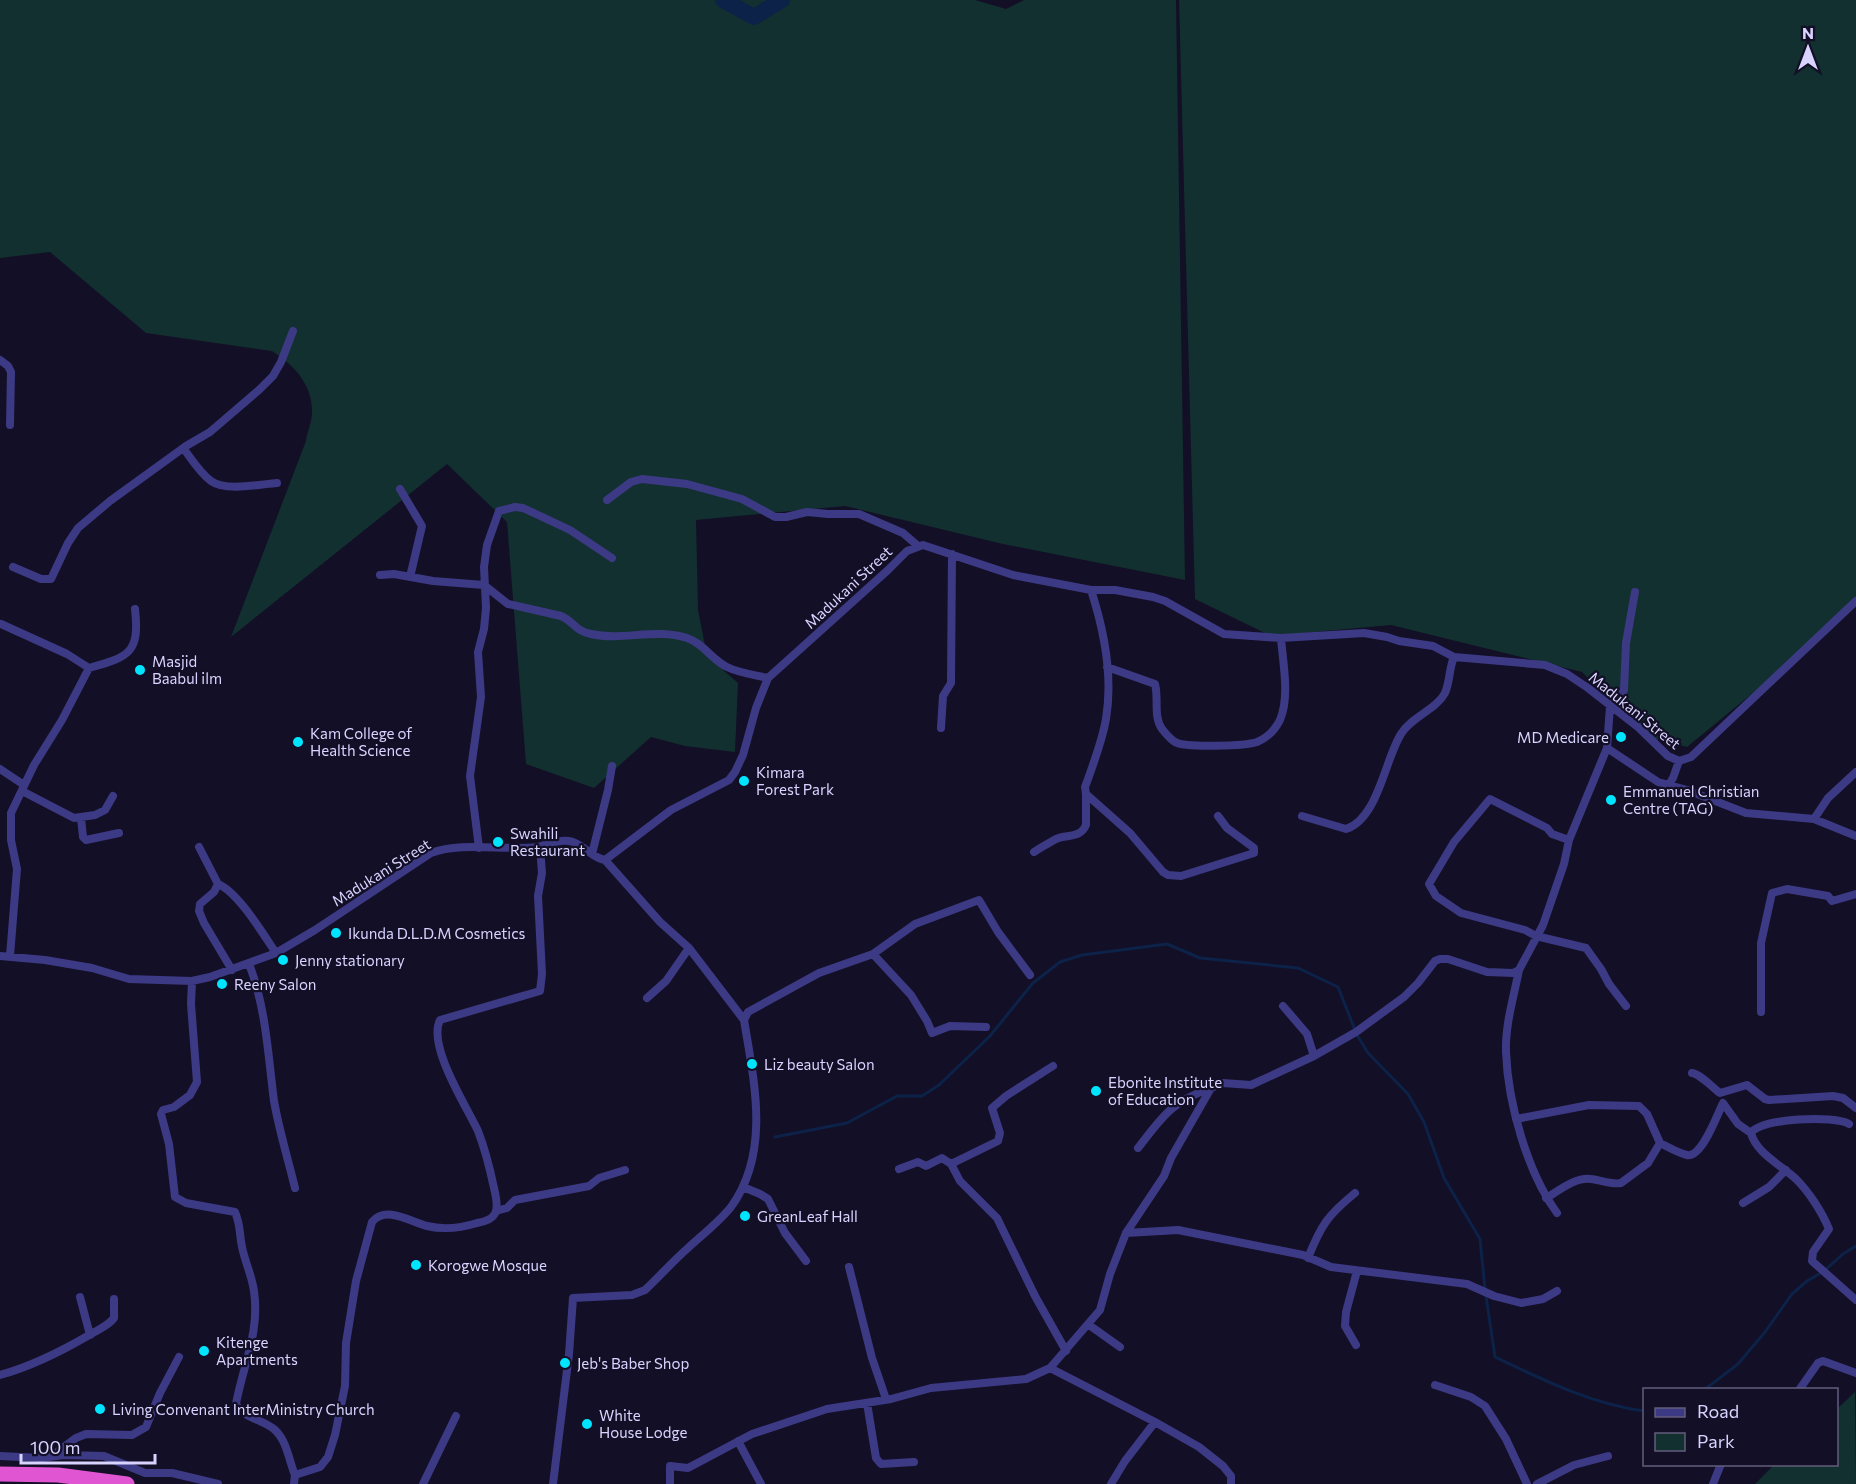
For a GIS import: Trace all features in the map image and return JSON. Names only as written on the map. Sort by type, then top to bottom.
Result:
[{"type":"highway","points":[[0,1474],[58,1475],[127,1484]]},
{"type":"street","points":[[13,567],[41,579],[51,579],[68,543],[78,528],[110,501],[210,432],[273,376],[293,331]]},
{"type":"street","points":[[0,360],[8,366],[11,372],[10,425]]},
{"type":"street","points":[[184,448],[202,473],[214,483],[242,486],[277,483]]},
{"type":"street","points":[[607,500],[631,482],[642,479],[687,484],[742,499],[775,517],[786,518],[807,512],[859,514],[903,533],[918,546]]},
{"type":"street","points":[[400,489],[422,526],[410,577]]},
{"type":"street","points":[[479,848],[470,776],[481,697],[478,652],[484,630],[486,608],[484,567],[487,545],[499,511],[507,508],[523,508],[586,539],[612,558]]},
{"type":"street","name":"Madukani Street","points":[[0,956],[92,968],[129,980],[192,981],[232,970],[276,953],[315,930],[431,853],[447,848],[540,847],[558,841],[570,841],[605,860],[671,810],[729,780],[743,755],[756,708],[768,678],[888,570],[907,550],[923,545],[1013,575],[1091,590],[1115,590],[1153,597],[1165,601],[1224,634],[1281,638],[1371,633],[1399,641],[1433,646],[1454,657],[1545,665],[1567,674],[1588,688],[1638,727],[1668,756],[1678,761],[1691,757],[1856,601]]},
{"type":"street","points":[[941,728],[943,696],[951,682],[952,554]]},
{"type":"street","points":[[380,575],[484,585],[508,604],[565,617],[575,629],[601,636],[654,634],[687,638],[728,668],[768,678]]},
{"type":"street","points":[[1034,852],[1055,840],[1074,836],[1084,830],[1086,825],[1085,787],[1106,719],[1107,667],[1103,637],[1091,590]]},
{"type":"street","points":[[1557,1213],[1546,1198],[1535,1174],[1516,1119],[1506,1050],[1510,1014],[1519,970],[1543,925],[1556,889],[1569,840],[1607,748],[1610,706],[1624,690],[1626,643],[1635,592]]},
{"type":"street","points":[[10,956],[17,869],[11,840],[11,813],[89,668],[119,658],[129,652],[136,635],[135,609]]},
{"type":"street","points":[[1,624],[67,654],[89,668]]},
{"type":"street","points":[[1107,667],[1155,684],[1157,718],[1161,727],[1175,742],[1201,746],[1254,743],[1264,739],[1274,730],[1283,710],[1285,699],[1281,638]]},
{"type":"street","points":[[1302,816],[1346,829],[1361,817],[1377,794],[1401,732],[1443,696],[1448,686],[1454,657]]},
{"type":"street","points":[[1607,748],[1650,777],[1668,786],[1687,790],[1746,813],[1814,819],[1856,836]]},
{"type":"street","points":[[1668,786],[1677,770],[1678,761]]},
{"type":"street","points":[[592,854],[606,801],[612,766]]},
{"type":"street","points":[[0,769],[23,788],[74,818],[95,815],[105,810],[113,796]]},
{"type":"street","points":[[1814,819],[1828,798],[1856,772]]},
{"type":"street","points":[[1086,794],[1130,833],[1163,872],[1174,876],[1181,876],[1254,853],[1254,848],[1227,828],[1218,816]]},
{"type":"street","points":[[1569,840],[1552,834],[1547,828],[1490,800],[1454,842],[1429,884],[1432,891],[1461,913],[1525,930],[1536,936],[1586,948],[1626,1006]]},
{"type":"street","points":[[81,818],[86,840],[119,833]]},
{"type":"street","points":[[199,847],[218,884],[225,887],[249,915],[276,953]]},
{"type":"street","points":[[192,981],[191,1004],[197,1082],[190,1095],[174,1107],[163,1110],[161,1114],[169,1144],[175,1197],[186,1203],[235,1212],[241,1230],[242,1250],[250,1270],[255,1307],[251,1347],[236,1404],[239,1410],[259,1419],[283,1439],[294,1480],[320,1467],[328,1457],[335,1435],[345,1386],[346,1343],[356,1281],[369,1227],[374,1219],[383,1215],[394,1215],[428,1226],[454,1228],[483,1222],[493,1216],[496,1211],[495,1194],[482,1142],[446,1067],[440,1049],[437,1025],[440,1020],[540,991],[542,974],[538,896],[542,873],[540,847]]},
{"type":"street","points":[[553,1484],[573,1298],[641,1293],[713,1225],[729,1208],[743,1187],[750,1167],[756,1117],[756,1095],[744,1020],[689,948],[660,922],[605,860]]},
{"type":"street","points":[[218,884],[214,892],[200,904],[199,911],[232,970]]},
{"type":"street","points":[[1761,1012],[1761,943],[1772,893],[1787,889],[1828,896],[1832,901],[1856,894]]},
{"type":"street","points":[[744,1020],[748,1012],[819,973],[873,954],[915,924],[979,900],[998,932],[1030,975]]},
{"type":"street","points":[[646,998],[666,981],[689,948]]},
{"type":"street","points":[[873,954],[911,995],[932,1033],[950,1026],[986,1027]]},
{"type":"street","points":[[1138,1148],[1169,1109],[1187,1097],[1223,1083],[1251,1085],[1314,1056],[1356,1032],[1404,997],[1440,958],[1487,972],[1513,973],[1519,970]]},
{"type":"street","points":[[249,964],[256,981],[275,1105],[295,1188]]},
{"type":"street","points":[[1283,1006],[1307,1034],[1314,1056]]},
{"type":"street","points":[[951,1164],[998,1141],[1000,1133],[992,1108],[1006,1095],[1053,1066]]},
{"type":"street","points":[[1692,1073],[1697,1074],[1720,1093],[1723,1103],[1738,1124],[1750,1133],[1763,1152],[1798,1180],[1824,1217],[1828,1229],[1813,1252],[1812,1261],[1856,1300]]},
{"type":"street","points":[[1720,1093],[1747,1085],[1765,1099],[1833,1096],[1843,1098],[1856,1108]]},
{"type":"street","points":[[670,1484],[670,1466],[688,1468],[752,1434],[808,1414],[931,1388],[1026,1379],[1050,1368],[1100,1310],[1110,1274],[1126,1233],[1164,1176],[1171,1158],[1211,1088]]},
{"type":"street","points":[[1516,1119],[1589,1105],[1639,1106],[1647,1114],[1660,1143],[1687,1155],[1694,1154],[1702,1147],[1723,1103]]},
{"type":"street","points":[[1750,1133],[1756,1127],[1785,1122],[1832,1119],[1844,1121],[1849,1125]]},
{"type":"street","points":[[1546,1198],[1578,1180],[1590,1179],[1621,1183],[1648,1163],[1660,1143]]},
{"type":"street","points":[[899,1169],[918,1162],[926,1166],[942,1158],[951,1164],[960,1181],[997,1218],[1035,1296],[1066,1351]]},
{"type":"street","points":[[496,1211],[507,1208],[515,1200],[589,1186],[598,1178],[625,1170]]},
{"type":"street","points":[[1743,1203],[1786,1170]]},
{"type":"street","points":[[743,1187],[768,1199],[784,1233],[806,1261]]},
{"type":"street","points":[[1308,1258],[1320,1230],[1331,1213],[1355,1193]]},
{"type":"street","points":[[1126,1233],[1158,1229],[1178,1230],[1308,1258],[1331,1267],[1467,1284],[1494,1296],[1521,1303],[1543,1299],[1557,1291]]},
{"type":"street","points":[[849,1267],[872,1358],[886,1399]]},
{"type":"street","points":[[1356,1345],[1344,1326],[1357,1271]]},
{"type":"street","points":[[80,1297],[90,1335]]},
{"type":"street","points":[[0,1375],[22,1369],[65,1349],[112,1321],[115,1315],[114,1299]]},
{"type":"street","points":[[1089,1325],[1120,1347]]},
{"type":"street","points":[[52,1456],[76,1438],[86,1434],[132,1435],[146,1427],[160,1393],[179,1357]]},
{"type":"street","points":[[1799,1388],[1818,1363],[1823,1361],[1856,1373]]},
{"type":"street","points":[[1050,1368],[1199,1447],[1223,1466],[1231,1476],[1231,1484]]},
{"type":"street","points":[[1435,1385],[1461,1393],[1485,1406],[1506,1439],[1527,1484]]},
{"type":"street","points":[[867,1402],[876,1458],[881,1464],[914,1462]]},
{"type":"street","points":[[423,1484],[456,1416]]},
{"type":"street","points":[[1111,1484],[1125,1461],[1155,1422]]},
{"type":"street","points":[[738,1441],[761,1484]]},
{"type":"street","points":[[0,1456],[41,1458],[104,1456],[145,1473],[172,1473],[219,1484]]},
{"type":"street","points":[[1537,1484],[1574,1465],[1608,1456]]},
{"type":"street","points":[[1713,1484],[1720,1466]]},
{"type":"green space","points":[[0,0],[975,0],[1006,9],[1024,0],[1176,0],[1185,580],[1003,544],[845,506],[696,520],[698,610],[707,656],[738,683],[735,752],[685,746],[651,737],[594,788],[526,764],[507,522],[447,464],[231,637],[306,441],[312,416],[309,393],[295,369],[272,351],[146,333],[50,252],[0,258]]},
{"type":"green space","points":[[1179,0],[1856,0],[1856,603],[1771,678],[1687,747],[1646,737],[1582,672],[1391,625],[1271,636],[1195,599]]},
{"type":"green space","points":[[1855,1392],[1856,1484],[1755,1484],[1773,1466],[1838,1466],[1838,1408]]},
{"type":"waterway","points":[[723,0],[754,17],[782,0]]},
{"type":"waterway","points":[[775,1137],[847,1123],[897,1096],[922,1096],[939,1085],[990,1036],[1033,983],[1060,962],[1082,955],[1167,944],[1200,958],[1298,968],[1338,987],[1357,1035],[1368,1053],[1408,1094],[1424,1122],[1444,1178],[1480,1239],[1485,1289]]},
{"type":"waterway","points":[[1707,1388],[1738,1364],[1765,1332],[1792,1294],[1856,1246]]},
{"type":"waterway","points":[[1486,1296],[1495,1357],[1587,1397],[1643,1411]]},
{"type":"place","name":"Masjid Baabul ilm","points":[[140,670]]},
{"type":"place","name":"MD Medicare","points":[[1621,737]]},
{"type":"place","name":"Kam College of Health Science","points":[[298,742]]},
{"type":"place","name":"Kimara Forest Park","points":[[744,781]]},
{"type":"place","name":"Emmanuel Christian Centre (TAG)","points":[[1611,800]]},
{"type":"place","name":"Swahili Restaurant","points":[[498,842]]},
{"type":"place","name":"Ikunda D.L.D.M Cosmetics","points":[[336,933]]},
{"type":"place","name":"Jenny stationary","points":[[283,960]]},
{"type":"place","name":"Reeny Salon","points":[[222,984]]},
{"type":"place","name":"Liz beauty Salon","points":[[752,1064]]},
{"type":"place","name":"Ebonite Institute of Education","points":[[1096,1091]]},
{"type":"place","name":"GreanLeaf Hall","points":[[745,1216]]},
{"type":"place","name":"Korogwe Mosque","points":[[416,1265]]},
{"type":"place","name":"Kitenge Apartments","points":[[204,1351]]},
{"type":"place","name":"Jeb's Baber Shop","points":[[565,1363]]},
{"type":"place","name":"Living Convenant InterMinistry Church","points":[[100,1409]]},
{"type":"place","name":"White House Lodge","points":[[587,1424]]}]
